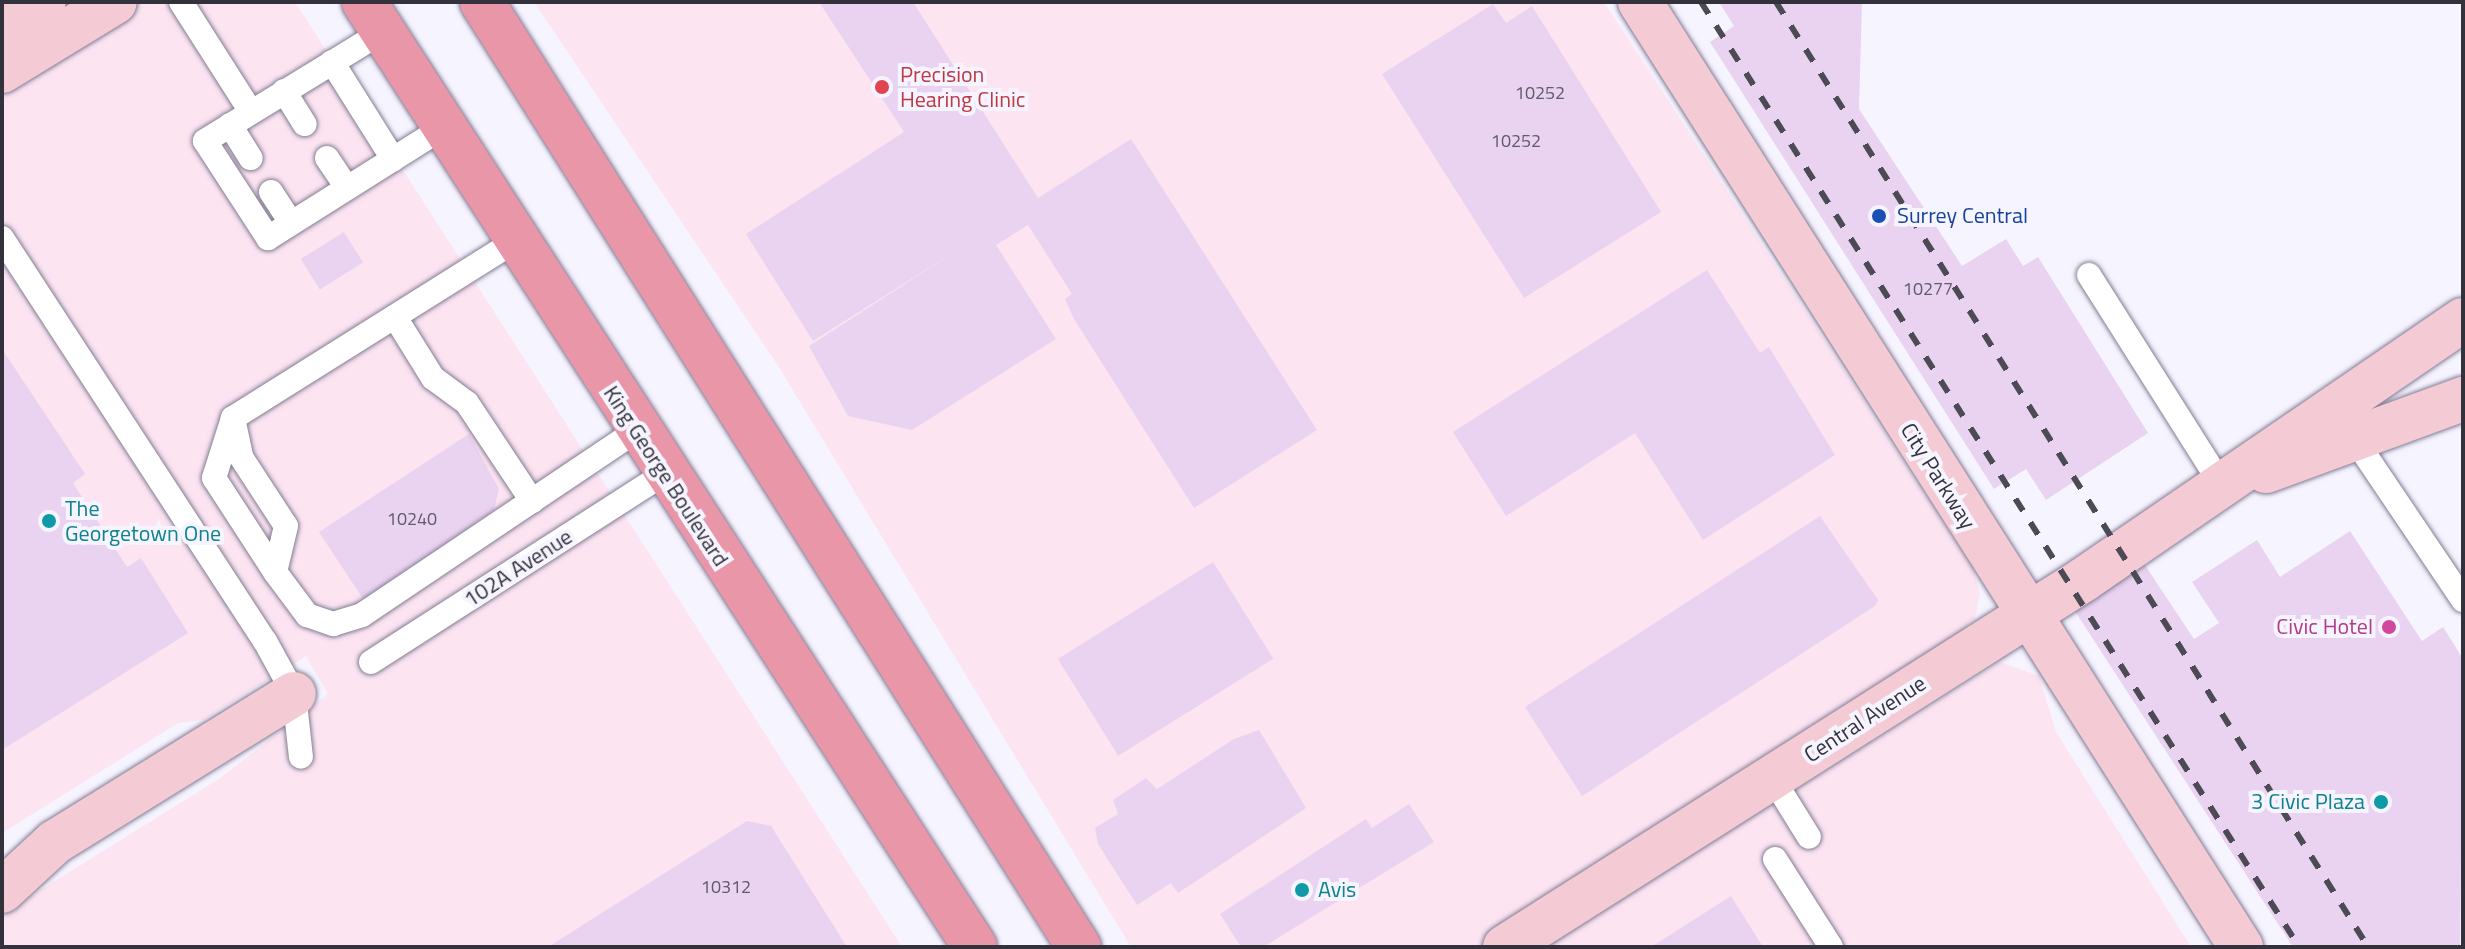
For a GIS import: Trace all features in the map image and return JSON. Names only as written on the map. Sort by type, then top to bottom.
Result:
[{"type":"main road","points":[[482,2],[1079,947]]},
{"type":"main road","name":"King George Boulevard","points":[[373,17],[636,431],[975,947]]},
{"type":"street","points":[[2,28],[44,2]]},
{"type":"street","points":[[2,71],[115,2]]},
{"type":"street","name":"City Parkway","points":[[1640,2],[2025,615],[2241,947]]},
{"type":"street","name":"Central Avenue","points":[[1505,947],[1773,779],[2223,487],[2344,423],[2463,320]]},
{"type":"street","name":"Central Avenue","points":[[2344,423],[2463,399]]},
{"type":"street","points":[[2,891],[55,842],[294,694]]},
{"type":"street","points":[[2,860],[55,842]]},
{"type":"lane","points":[[181,2],[251,112]]},
{"type":"lane","points":[[373,17],[332,62],[205,141],[268,238],[443,128]]},
{"type":"lane","points":[[332,62],[393,159]]},
{"type":"lane","points":[[284,91],[305,124]]},
{"type":"lane","points":[[230,125],[251,158]]},
{"type":"lane","points":[[327,158],[347,188]]},
{"type":"lane","points":[[271,192],[291,223]]},
{"type":"lane","points":[[2,238],[294,694],[301,757]]},
{"type":"lane","points":[[515,241],[233,418],[214,478],[307,615],[349,621],[636,431]]},
{"type":"lane","points":[[2089,275],[2223,487]]},
{"type":"lane","points":[[395,317],[433,378],[467,403],[532,501]]},
{"type":"lane","points":[[233,418],[241,457],[286,526],[275,572]]},
{"type":"lane","points":[[2344,423],[2463,600]]},
{"type":"lane","name":"102A Avenue","points":[[371,662],[664,474]]},
{"type":"lane","points":[[1773,779],[1809,837]]},
{"type":"lane","points":[[1775,859],[1831,947]]},
{"type":"shaded area","points":[[2,2],[295,2],[902,947],[2,947],[2,914],[219,779],[328,694],[306,656],[203,720],[178,723],[2,833]]},
{"type":"shaded area","points":[[534,2],[1604,2],[1973,568],[1980,593],[1975,618],[1948,643],[1481,947],[1131,947],[777,364]]},
{"type":"shaded area","points":[[2000,662],[2039,676],[2056,732],[2191,947],[1542,947]]},
{"type":"building","points":[[819,2],[913,2],[1038,198],[1131,139],[1317,430],[1194,508],[1074,319],[1065,299],[1072,294],[1028,225],[996,245],[1056,339],[912,430],[848,416],[809,346],[962,247],[813,341],[746,234],[904,132]]},
{"type":"building","points":[[1719,2],[1862,2],[1859,109],[1962,266],[2006,239],[2023,266],[2038,257],[2148,433],[2046,500],[2026,469],[1994,489],[1710,42],[1734,26]]},
{"type":"building","points":[[1493,4],[1506,23],[1532,6],[1661,212],[1524,298],[1382,74]]},
{"type":"building","points":[[344,232],[363,263],[320,290],[301,259]]},
{"type":"building","points":[[1707,270],[1760,353],[1769,347],[1835,455],[1703,540],[1635,433],[1506,516],[1453,432]]},
{"type":"building","name":"The Georgetown One","points":[[2,349],[85,474],[73,483],[127,567],[141,558],[188,633],[2,750]]},
{"type":"building","points":[[469,434],[499,489],[494,510],[365,602],[319,532]]},
{"type":"building","points":[[1820,516],[1878,600],[1875,606],[1582,796],[1525,707]]},
{"type":"building","name":"3 Civic Plaza","points":[[2350,531],[2422,641],[2443,627],[2463,659],[2460,947],[2293,947],[2069,602],[2139,556],[2194,639],[2219,623],[2192,582],[2257,540],[2280,577]]},
{"type":"building","points":[[1213,562],[1273,659],[1118,756],[1058,659]]},
{"type":"building","points":[[1259,730],[1306,808],[1178,893],[1171,883],[1137,905],[1098,844],[1095,828],[1118,814],[1113,800],[1146,778],[1157,789],[1234,739]]},
{"type":"building","name":"Avis","points":[[1409,804],[1434,842],[1263,947],[1241,947],[1220,914],[1366,819],[1372,828]]},
{"type":"building","points":[[747,821],[771,826],[847,947],[548,947]]},
{"type":"building","points":[[1731,896],[1763,947],[1651,947]]},
{"type":"railway","points":[[1701,2],[2299,947]]},
{"type":"railway","points":[[1776,2],[2368,947]]},
{"type":"place","name":"Precision Hearing Clinic","points":[[882,87]]},
{"type":"place","name":"Surrey Central","points":[[1879,216]]},
{"type":"place","name":"The Georgetown One","points":[[49,521]]},
{"type":"place","name":"Civic Hotel","points":[[2389,627]]},
{"type":"place","name":"3 Civic Plaza","points":[[2381,802]]},
{"type":"place","name":"Avis","points":[[1302,890]]}]
